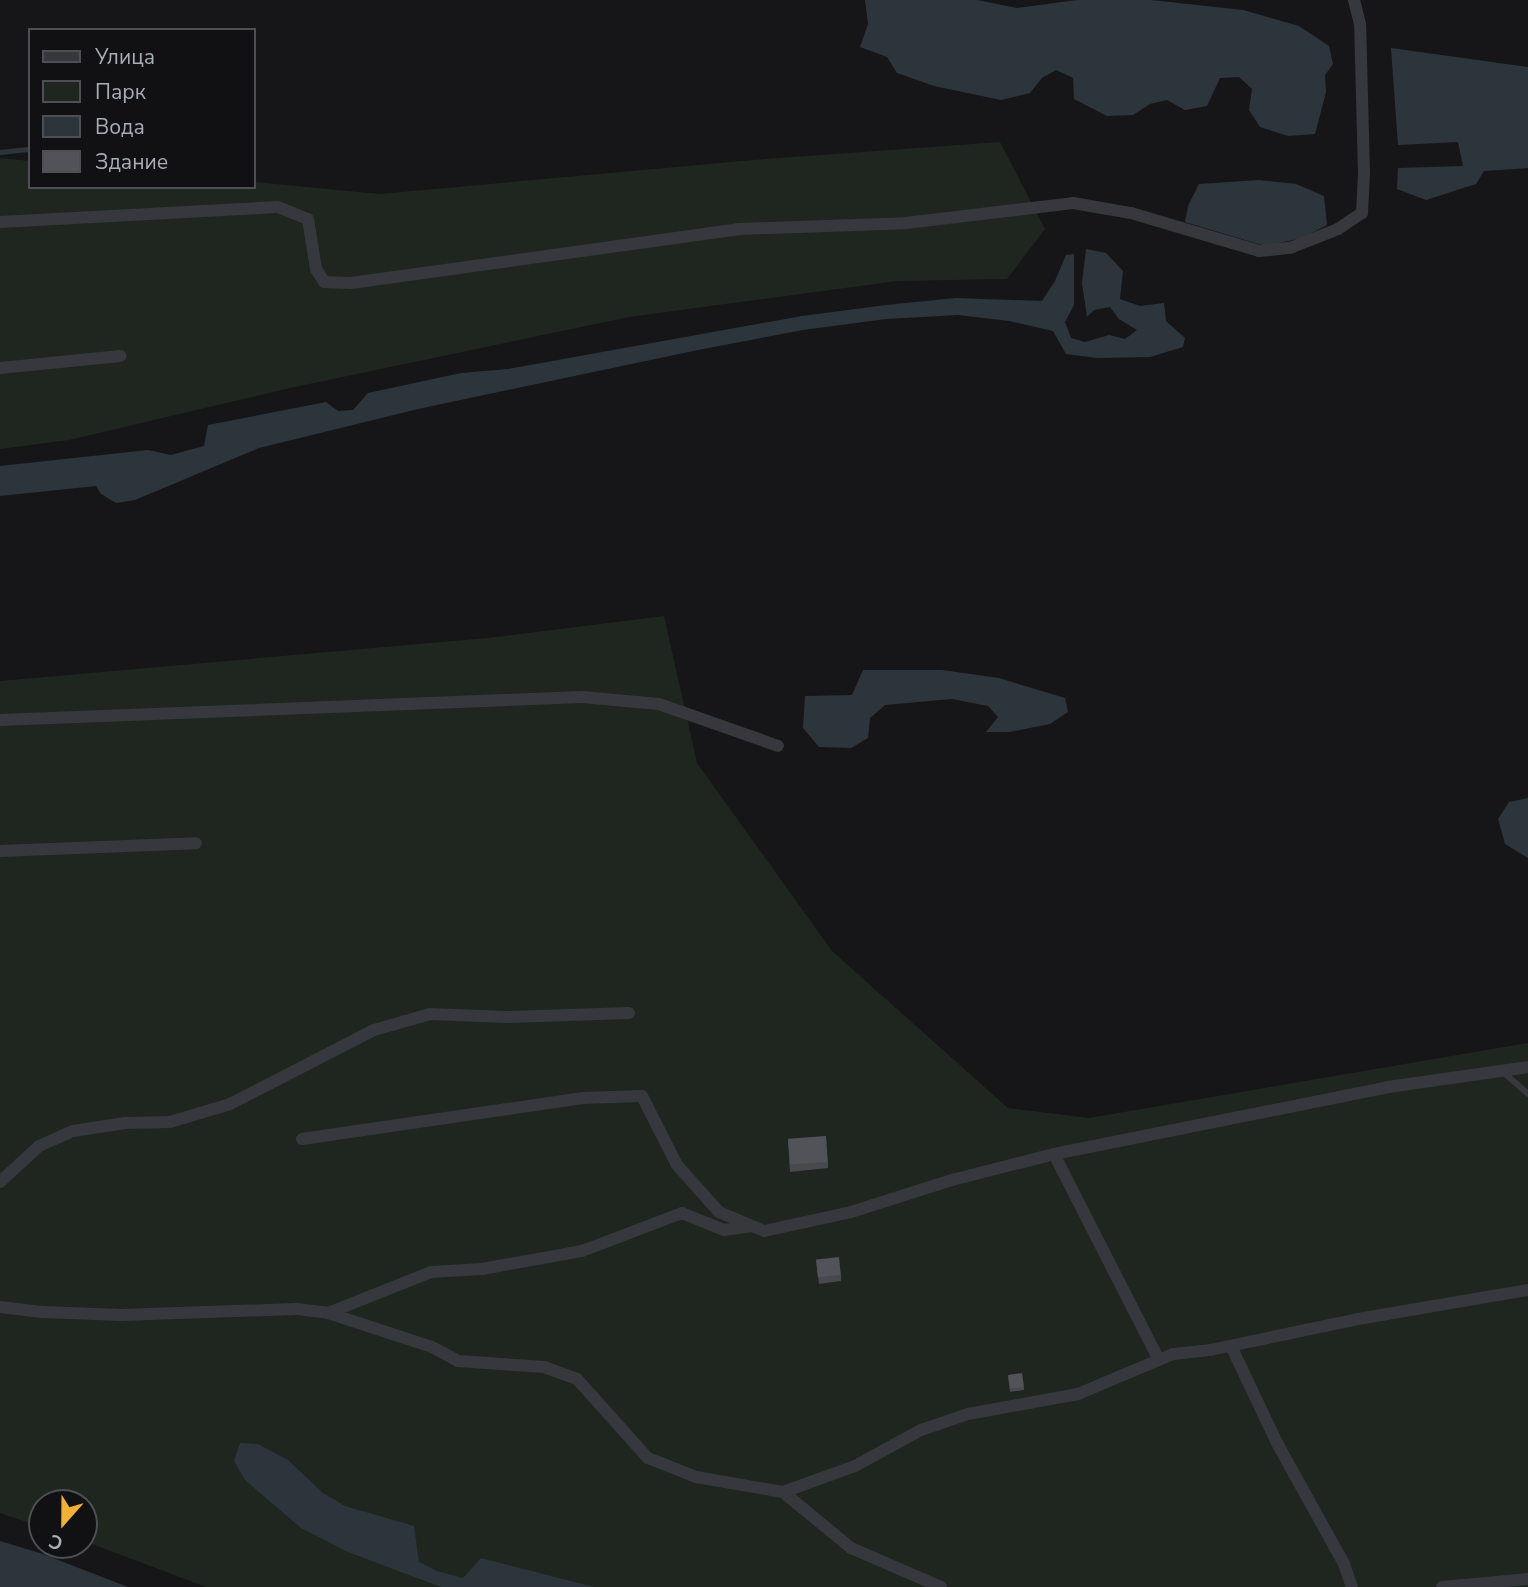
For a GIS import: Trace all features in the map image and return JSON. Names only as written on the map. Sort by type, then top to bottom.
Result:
[{"type":"street","points":[[0,222],[278,207],[308,219],[316,269],[324,282],[351,283],[738,229],[906,223],[1073,203],[1130,213],[1259,251],[1290,248],[1338,229],[1362,213],[1364,173],[1360,24],[1354,0]]},
{"type":"street","points":[[0,368],[120,356]]},
{"type":"street","points":[[0,720],[582,697],[659,705],[778,746]]},
{"type":"street","points":[[0,851],[196,843]]},
{"type":"street","points":[[0,1182],[39,1146],[73,1131],[125,1123],[170,1122],[230,1104],[374,1030],[430,1014],[507,1017],[629,1013]]},
{"type":"street","points":[[302,1139],[583,1098],[642,1096],[677,1165],[719,1212],[764,1230],[851,1212],[952,1180],[1054,1154],[1350,1094],[1528,1067]]},
{"type":"street","points":[[1054,1154],[1158,1360]]},
{"type":"street","points":[[328,1313],[431,1272],[482,1269],[582,1251],[682,1213],[724,1230],[752,1226]]},
{"type":"street","points":[[783,1492],[855,1466],[921,1430],[968,1414],[1078,1394],[1173,1354],[1231,1346],[1358,1319],[1528,1290]]},
{"type":"street","points":[[0,1307],[42,1312],[122,1315],[272,1309],[328,1313],[432,1347],[458,1361],[544,1367],[577,1379],[649,1458],[695,1477],[783,1492],[852,1548],[941,1587]]},
{"type":"street","points":[[1231,1346],[1277,1443],[1344,1564],[1352,1587]]},
{"type":"street","points":[[1442,1587],[1528,1579]]},
{"type":"lane","points":[[1501,1071],[1528,1094]]},
{"type":"green space","points":[[1000,142],[1045,229],[1007,279],[897,281],[629,317],[290,388],[69,440],[0,449],[0,158],[28,161],[28,189],[256,189],[256,182],[380,194],[753,160]]},
{"type":"green space","points":[[664,616],[697,763],[832,951],[1008,1108],[1089,1118],[1528,1043],[1528,1587],[206,1587],[98,1546],[98,1489],[28,1489],[28,1522],[0,1513],[0,681],[487,638]]},
{"type":"water","points":[[865,0],[977,0],[1017,8],[1077,0],[1151,0],[1243,10],[1299,26],[1329,46],[1333,64],[1325,75],[1326,92],[1315,134],[1288,136],[1260,127],[1249,110],[1252,89],[1239,77],[1220,78],[1207,106],[1185,110],[1167,100],[1150,104],[1133,115],[1107,116],[1074,99],[1073,78],[1056,70],[1042,78],[1030,93],[1001,100],[934,86],[897,73],[887,57],[860,47],[868,24]]},
{"type":"water","points":[[1391,48],[1528,67],[1528,168],[1484,171],[1476,184],[1426,200],[1397,189],[1398,168],[1463,166],[1458,142],[1398,145]]},
{"type":"water","points":[[1259,180],[1296,184],[1324,196],[1327,225],[1302,238],[1265,246],[1185,222],[1188,206],[1199,184]]},
{"type":"water","points":[[1086,249],[1106,253],[1123,271],[1120,299],[1140,306],[1164,303],[1166,321],[1185,338],[1183,347],[1150,357],[1097,358],[1066,354],[1053,331],[1009,321],[958,315],[886,319],[803,330],[698,350],[418,409],[259,448],[135,500],[116,503],[101,494],[96,486],[0,496],[0,466],[148,450],[171,455],[204,446],[208,425],[326,402],[338,411],[353,410],[368,393],[461,373],[508,369],[802,316],[886,305],[956,298],[1042,301],[1055,281],[1066,255],[1074,254],[1074,305],[1065,322],[1071,338],[1085,342],[1109,335],[1125,339],[1137,330],[1119,319],[1110,307],[1094,310],[1087,317],[1082,283]]},
{"type":"water","points":[[863,670],[942,670],[999,678],[1065,698],[1068,712],[1050,724],[1009,732],[986,732],[998,717],[988,706],[952,699],[885,705],[870,718],[868,738],[851,748],[819,747],[803,728],[805,696],[852,695]]},
{"type":"water","points":[[1528,798],[1528,858],[1505,844],[1498,819],[1509,802]]},
{"type":"water","points":[[240,1443],[258,1444],[288,1460],[323,1493],[345,1506],[414,1526],[419,1562],[437,1571],[463,1578],[481,1558],[594,1587],[441,1587],[348,1552],[301,1528],[245,1480],[234,1461]]},
{"type":"water","points":[[0,1541],[28,1549],[28,1559],[56,1559],[128,1587],[0,1587]]},
{"type":"building","points":[[826,1136],[828,1162],[790,1165],[788,1139]]},
{"type":"building","points":[[839,1257],[841,1275],[818,1277],[816,1259]]},
{"type":"building","points":[[1022,1373],[1024,1387],[1010,1389],[1008,1375]]},
{"type":"waterway","points":[[0,152],[28,149]]}]
